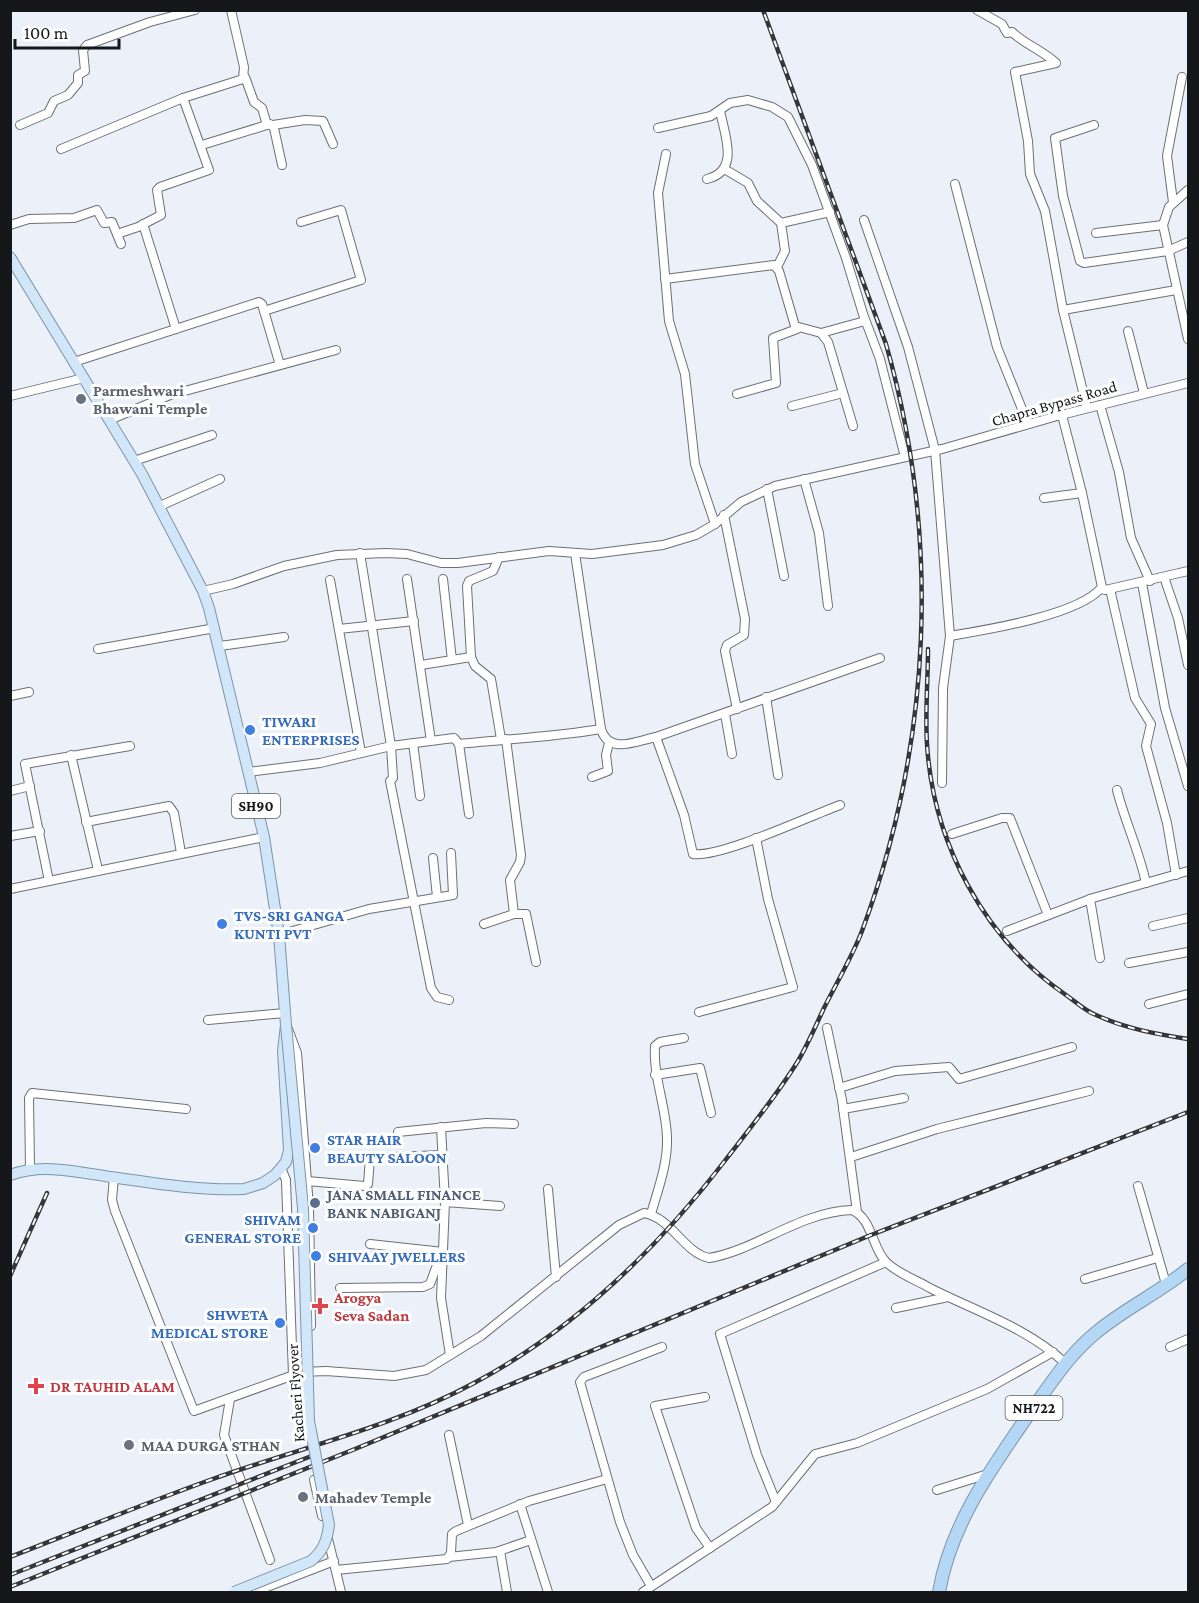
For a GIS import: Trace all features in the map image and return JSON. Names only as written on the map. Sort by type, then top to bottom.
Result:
[{"type":"highway","name":"NH722","points":[[939,1593],[942,1575],[962,1520],[988,1474],[1065,1363],[1099,1330],[1188,1269]]},
{"type":"main road","name":"SH90","points":[[10,257],[160,506],[203,591],[215,627],[264,837],[279,935],[286,1025],[283,1051],[289,1150],[281,1168]]},
{"type":"main road","name":"Kacheri Flyover","points":[[234,1593],[310,1561],[320,1553],[328,1539],[329,1525],[309,1421],[303,1208],[286,1025]]},
{"type":"main road","points":[[10,1175],[30,1168],[244,1189],[263,1183],[281,1168]]},
{"type":"street","points":[[20,125],[48,113],[54,101],[68,95],[78,83],[78,75],[85,71],[83,50],[87,45],[150,22],[195,10]]},
{"type":"street","points":[[231,10],[245,77],[254,102],[262,108],[270,125],[282,165]]},
{"type":"street","points":[[977,10],[994,18],[1008,33],[1012,32],[1024,43],[1045,52],[1056,63],[1014,72],[1028,141],[1030,174],[1045,211],[1063,310],[1087,408]]},
{"type":"street","points":[[61,149],[183,98],[245,77]]},
{"type":"street","points":[[1173,202],[1167,156],[1182,77]]},
{"type":"street","points":[[117,234],[162,214],[158,188],[209,170],[202,145],[183,98]]},
{"type":"street","points":[[658,128],[711,116],[730,104],[754,100],[788,117],[802,142],[830,212],[865,321],[880,358],[905,457]]},
{"type":"street","points":[[720,111],[726,143],[726,170]]},
{"type":"street","points":[[202,145],[270,125],[305,120],[323,120],[333,144]]},
{"type":"street","points":[[1094,125],[1055,138],[1063,196],[1080,261],[1084,263],[1168,251],[1188,242]]},
{"type":"street","points":[[666,154],[658,193],[670,329],[685,374],[692,451],[715,524]]},
{"type":"street","points":[[707,179],[716,177],[726,170]]},
{"type":"street","points":[[726,170],[748,183],[757,201],[781,223],[785,251],[777,267],[793,323],[797,329]]},
{"type":"street","points":[[955,184],[997,347],[1028,424]]},
{"type":"street","points":[[1188,190],[1173,202],[1165,215],[1163,225],[1188,339]]},
{"type":"street","points":[[10,225],[29,219],[74,218],[98,210],[104,223],[112,222],[121,244]]},
{"type":"street","points":[[264,311],[360,281],[341,210],[301,222]]},
{"type":"street","points":[[781,223],[830,212]]},
{"type":"street","points":[[864,220],[908,347],[931,451],[950,636],[943,688],[942,783]]},
{"type":"street","points":[[143,224],[176,329]]},
{"type":"street","points":[[1096,233],[1163,225]]},
{"type":"street","points":[[665,279],[771,264],[777,267]]},
{"type":"street","points":[[1063,310],[1176,290]]},
{"type":"street","points":[[74,362],[256,302],[261,303],[280,365]]},
{"type":"street","points":[[737,394],[776,383],[773,338],[797,329],[821,333],[865,321]]},
{"type":"street","points":[[1128,332],[1144,393]]},
{"type":"street","points":[[821,333],[828,342],[853,426]]},
{"type":"street","points":[[109,420],[170,395],[336,350]]},
{"type":"street","points":[[10,396],[84,378]]},
{"type":"street","name":"Chapra Bypass Road","points":[[203,591],[308,560],[360,553],[407,554],[441,563],[549,551],[592,554],[663,545],[696,535],[715,524],[741,502],[766,489],[931,451],[1188,383]]},
{"type":"street","points":[[792,406],[843,393]]},
{"type":"street","points":[[1100,405],[1119,472],[1131,538],[1146,582],[1165,708],[1188,786]]},
{"type":"street","points":[[1062,415],[1101,574],[1102,587],[1098,592]]},
{"type":"street","points":[[134,461],[212,435]]},
{"type":"street","points":[[160,506],[220,479]]},
{"type":"street","points":[[804,479],[819,533],[828,606]]},
{"type":"street","points":[[766,489],[784,576]]},
{"type":"street","points":[[1044,498],[1082,493]]},
{"type":"street","points":[[724,515],[745,619],[744,635],[725,648],[736,709]]},
{"type":"street","points":[[360,553],[391,746],[393,778],[390,781],[431,988],[437,997],[449,1000]]},
{"type":"street","points":[[574,553],[601,729],[609,743],[606,755],[608,771],[592,777]]},
{"type":"street","points":[[499,558],[493,571],[467,584],[471,657],[475,666],[491,679],[521,855],[520,862],[510,880],[514,914]]},
{"type":"street","points":[[950,636],[1051,614],[1098,592],[1188,571]]},
{"type":"street","points":[[1164,578],[1186,642],[1188,665]]},
{"type":"street","points":[[407,579],[431,741]]},
{"type":"street","points":[[443,579],[452,660]]},
{"type":"street","points":[[330,580],[361,753]]},
{"type":"street","points":[[1110,589],[1135,698],[1151,724],[1146,746],[1167,823],[1176,875]]},
{"type":"street","points":[[339,629],[414,621]]},
{"type":"street","points":[[98,649],[215,627]]},
{"type":"street","points":[[220,646],[284,638]]},
{"type":"street","points":[[420,665],[471,657]]},
{"type":"street","points":[[609,743],[621,745],[656,736],[725,714],[766,697],[880,658]]},
{"type":"street","points":[[10,696],[29,692]]},
{"type":"street","points":[[766,697],[778,775]]},
{"type":"street","points":[[725,714],[732,754]]},
{"type":"street","points":[[459,744],[550,737],[601,729]]},
{"type":"street","points":[[656,736],[684,815],[693,854],[711,852],[756,838],[840,805]]},
{"type":"street","points":[[248,772],[320,763],[391,746],[454,738],[459,744],[469,814]]},
{"type":"street","points":[[413,743],[420,796]]},
{"type":"street","points":[[49,881],[26,763],[130,746]]},
{"type":"street","points":[[71,755],[98,870]]},
{"type":"street","points":[[10,790],[30,786]]},
{"type":"street","points":[[1117,790],[1137,846],[1146,883]]},
{"type":"street","points":[[86,822],[169,806],[174,813],[181,853]]},
{"type":"street","points":[[952,834],[1002,818],[1010,818],[1048,915]]},
{"type":"street","points":[[10,836],[40,831]]},
{"type":"street","points":[[10,889],[264,837]]},
{"type":"street","points":[[699,1012],[793,987],[768,899],[756,838]]},
{"type":"street","points":[[279,935],[343,915],[414,900],[453,895],[451,853]]},
{"type":"street","points":[[433,858],[437,897]]},
{"type":"street","points":[[1007,931],[1090,899],[1188,871]]},
{"type":"street","points":[[1090,899],[1100,958]]},
{"type":"street","points":[[484,924],[514,914],[527,916],[536,962]]},
{"type":"street","points":[[1153,926],[1188,918]]},
{"type":"street","points":[[1129,963],[1188,952]]},
{"type":"street","points":[[1149,1004],[1188,994]]},
{"type":"street","points":[[208,1020],[285,1013]]},
{"type":"street","points":[[286,1025],[297,1053],[307,1181],[311,1372]]},
{"type":"street","points":[[827,1028],[851,1157],[856,1212],[886,1262],[948,1297],[1026,1335],[1053,1352],[1065,1363]]},
{"type":"street","points":[[651,1214],[667,1154],[667,1135],[656,1075],[656,1044],[684,1038]]},
{"type":"street","points":[[839,1088],[911,1069],[949,1067],[954,1078],[958,1079],[1072,1047]]},
{"type":"street","points":[[656,1075],[700,1068],[711,1113]]},
{"type":"street","points":[[851,1157],[937,1129],[1089,1091]]},
{"type":"street","points":[[30,1168],[29,1098],[34,1092],[186,1109]]},
{"type":"street","points":[[843,1109],[904,1098]]},
{"type":"street","points":[[398,1132],[486,1123],[514,1124]]},
{"type":"street","points":[[441,1127],[445,1202],[441,1293],[450,1355]]},
{"type":"street","points":[[307,1181],[365,1186],[368,1184],[370,1158],[442,1155]]},
{"type":"street","points":[[281,1168],[286,1180],[293,1375]]},
{"type":"street","points":[[114,1177],[112,1200],[115,1211],[191,1408],[198,1411],[293,1375],[311,1372],[406,1376],[426,1370],[481,1336],[629,1218],[638,1214],[651,1214],[671,1227],[699,1254],[709,1258],[818,1216],[843,1210],[856,1212]]},
{"type":"street","points":[[1138,1186],[1166,1284]]},
{"type":"street","points":[[548,1189],[556,1277]]},
{"type":"street","points":[[445,1202],[500,1206]]},
{"type":"street","points":[[370,1244],[443,1252]]},
{"type":"street","points":[[1085,1279],[1157,1258]]},
{"type":"street","points":[[340,1288],[423,1287],[430,1284],[437,1265],[442,1262]]},
{"type":"street","points":[[776,1502],[757,1455],[720,1334],[886,1262]]},
{"type":"street","points":[[896,1308],[948,1297]]},
{"type":"street","points":[[1170,1347],[1188,1339]]},
{"type":"street","points":[[651,1586],[628,1543],[607,1479],[580,1380],[662,1347]]},
{"type":"street","points":[[643,1593],[776,1502],[815,1454],[857,1443],[987,1389],[1053,1352]]},
{"type":"street","points":[[705,1397],[655,1406],[696,1528],[710,1548]]},
{"type":"street","points":[[230,1399],[224,1435],[270,1560]]},
{"type":"street","points":[[449,1435],[468,1525]]},
{"type":"street","points":[[937,1490],[988,1474]]},
{"type":"street","points":[[449,1557],[452,1534],[468,1525],[520,1504],[607,1479]]},
{"type":"street","points":[[314,1480],[341,1593]]},
{"type":"street","points":[[520,1504],[548,1593]]},
{"type":"street","points":[[336,1570],[500,1551],[531,1540]]},
{"type":"street","points":[[500,1551],[507,1593]]},
{"type":"street","points":[[254,1593],[334,1561]]},
{"type":"railway","points":[[10,1557],[243,1468],[410,1413],[474,1383],[511,1362],[546,1338],[612,1284],[673,1223],[701,1191],[790,1074],[849,960],[862,931],[885,860],[903,787],[915,714],[921,639],[921,565],[915,491],[904,417],[886,344],[763,10]]},
{"type":"railway","points":[[928,649],[926,732],[931,781],[952,852],[968,886],[988,917],[1011,946],[1037,972],[1088,1011],[1130,1027],[1188,1039]]},
{"type":"railway","points":[[10,1587],[355,1449],[871,1235],[1188,1112]]},
{"type":"railway","points":[[10,1276],[47,1193]]},
{"type":"railway","points":[[10,1575],[314,1455]]},
{"type":"place","name":"Parmeshwari Bhawani Temple","points":[[81,399]]},
{"type":"place","name":"TIWARI ENTERPRISES","points":[[250,730]]},
{"type":"place","name":"TVS-SRI GANGA KUNTI PVT","points":[[222,924]]},
{"type":"place","name":"STAR HAIR BEAUTY SALOON","points":[[315,1148]]},
{"type":"place","name":"JANA SMALL FINANCE BANK NABIGANJ","points":[[315,1203]]},
{"type":"place","name":"SHIVAM GENERAL STORE","points":[[313,1228]]},
{"type":"place","name":"SHIVAAY JWELLERS","points":[[316,1256]]},
{"type":"place","name":"Arogya Seva Sadan","points":[[320,1306]]},
{"type":"place","name":"SHWETA MEDICAL STORE","points":[[280,1323]]},
{"type":"place","name":"DR TAUHID ALAM","points":[[36,1386]]},
{"type":"place","name":"MAA DURGA STHAN","points":[[129,1445]]},
{"type":"place","name":"Mahadev Temple","points":[[303,1497]]}]
